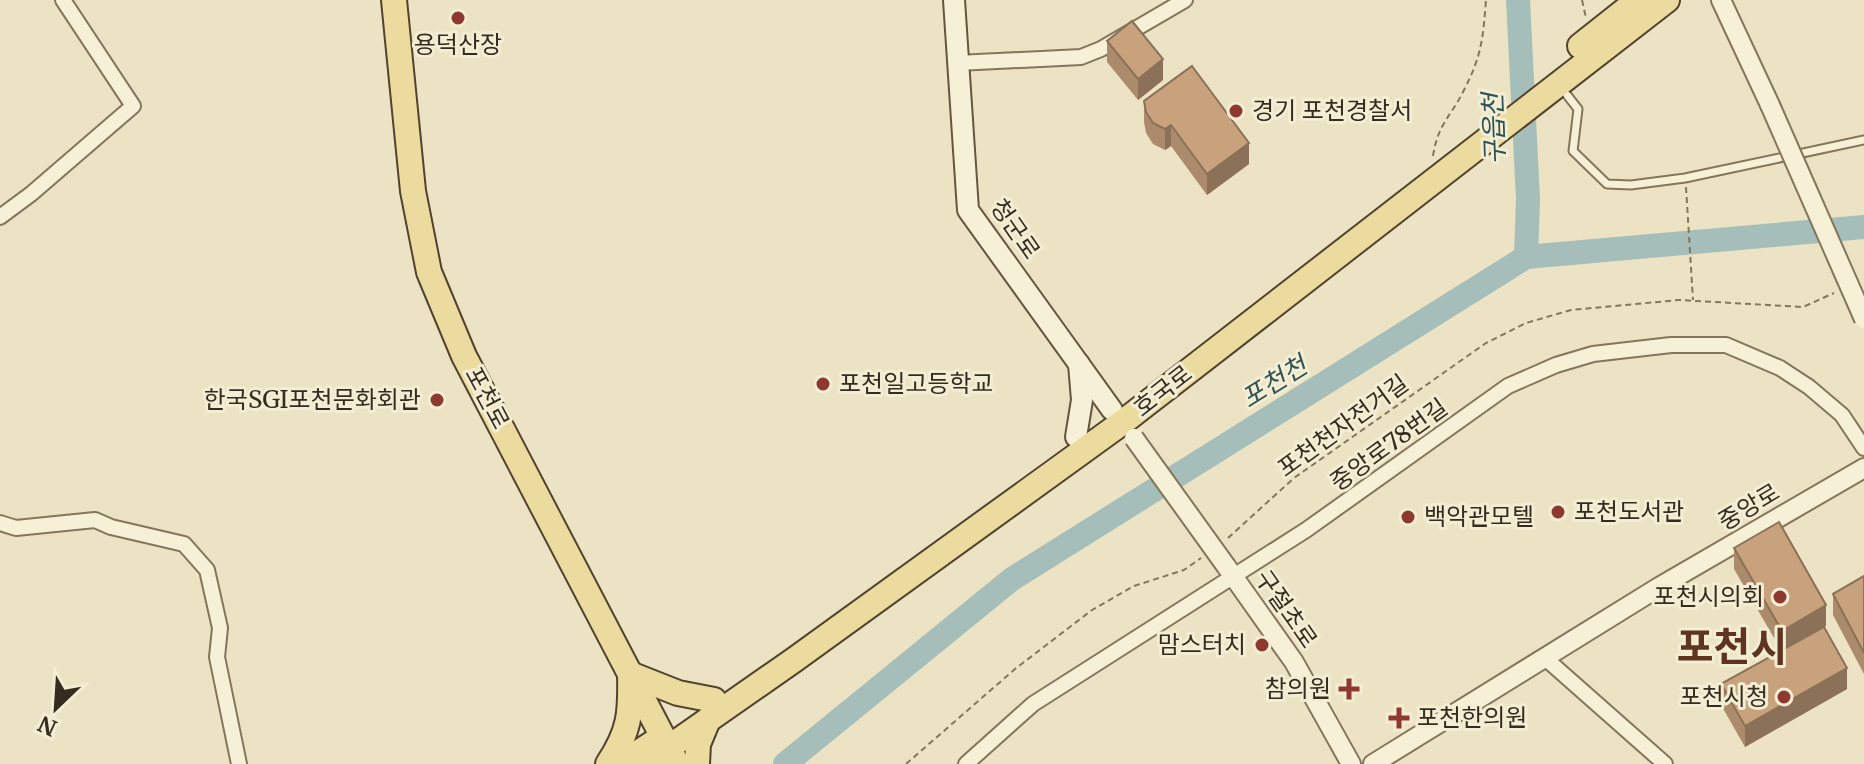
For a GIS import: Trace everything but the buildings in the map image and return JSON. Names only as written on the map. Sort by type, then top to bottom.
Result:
[{"type":"main road","name":"포천로","points":[[394,0],[413,191],[429,272],[464,356],[670,749]]},
{"type":"main road","name":"청군로","points":[[954,0],[968,210],[1123,423]]},
{"type":"main road","name":"호국로","points":[[1573,62],[1638,0]]},
{"type":"main road","name":"호국로","points":[[711,710],[1123,423],[1573,62],[1667,0]]},
{"type":"main road","points":[[1076,437],[1082,400],[1079,364]]},
{"type":"main road","name":"호국로","points":[[645,764],[670,749],[711,710],[1076,437],[1123,423]]},
{"type":"main road","points":[[608,764],[617,751],[631,715],[630,674],[711,710],[698,754]]},
{"type":"main road","name":"호국로","points":[[621,764],[670,749]]},
{"type":"street","points":[[0,217],[133,106],[63,0]]},
{"type":"street","points":[[957,63],[1081,57],[1101,49],[1185,0]]},
{"type":"street","points":[[1721,0],[1864,319]]},
{"type":"street","name":"중앙로78번길","points":[[966,764],[1033,704],[1230,570],[1345,503],[1508,386],[1556,365],[1593,354],[1671,345],[1726,345],[1780,368],[1809,387],[1842,415],[1864,448]]},
{"type":"street","name":"구절초로","points":[[1123,423],[1294,662],[1351,764]]},
{"type":"street","name":"중앙로","points":[[1373,764],[1659,587],[1864,468]]},
{"type":"street","points":[[0,523],[16,528],[95,520],[111,527],[184,544],[207,570],[220,628],[217,657],[239,764]]},
{"type":"street","points":[[1545,658],[1660,762]]},
{"type":"lane","points":[[1567,95],[1578,109],[1573,151],[1607,184],[1631,185],[1685,178],[1864,140]]},
{"type":"path","points":[[1446,161],[1437,134],[1464,92],[1483,47],[1486,0]]},
{"type":"path","points":[[1687,195],[1694,302]]},
{"type":"path","name":"포천천자전거길","points":[[1220,544],[1244,526],[1294,478],[1486,343],[1526,323],[1571,310],[1679,300],[1803,307],[1839,290]]},
{"type":"path","points":[[906,764],[1015,669],[1092,610],[1134,586],[1184,570],[1208,552]]},
{"type":"waterway","name":"구읍천","points":[[1518,0],[1528,199],[1526,257]]},
{"type":"waterway","name":"포천천","points":[[785,764],[1012,579],[1526,257],[1864,227]]},
{"type":"place","name":"용덕산장","points":[[458,18]]},
{"type":"place","name":"경기 포천경찰서","points":[[1236,111]]},
{"type":"place","name":"포천일고등학교","points":[[823,384]]},
{"type":"place","name":"한국SGI포천문화회관","points":[[437,400]]},
{"type":"place","name":"포천도서관","points":[[1558,512]]},
{"type":"place","name":"백악관모텔","points":[[1408,517]]},
{"type":"place","name":"포천시의회","points":[[1780,597]]},
{"type":"place","name":"맘스터치","points":[[1262,645]]},
{"type":"place","name":"참의원","points":[[1349,689]]},
{"type":"place","name":"포천시청","points":[[1784,697]]},
{"type":"place","name":"포천한의원","points":[[1399,718]]},
{"type":"district","name":"포천시","points":[[1732,647]]}]
